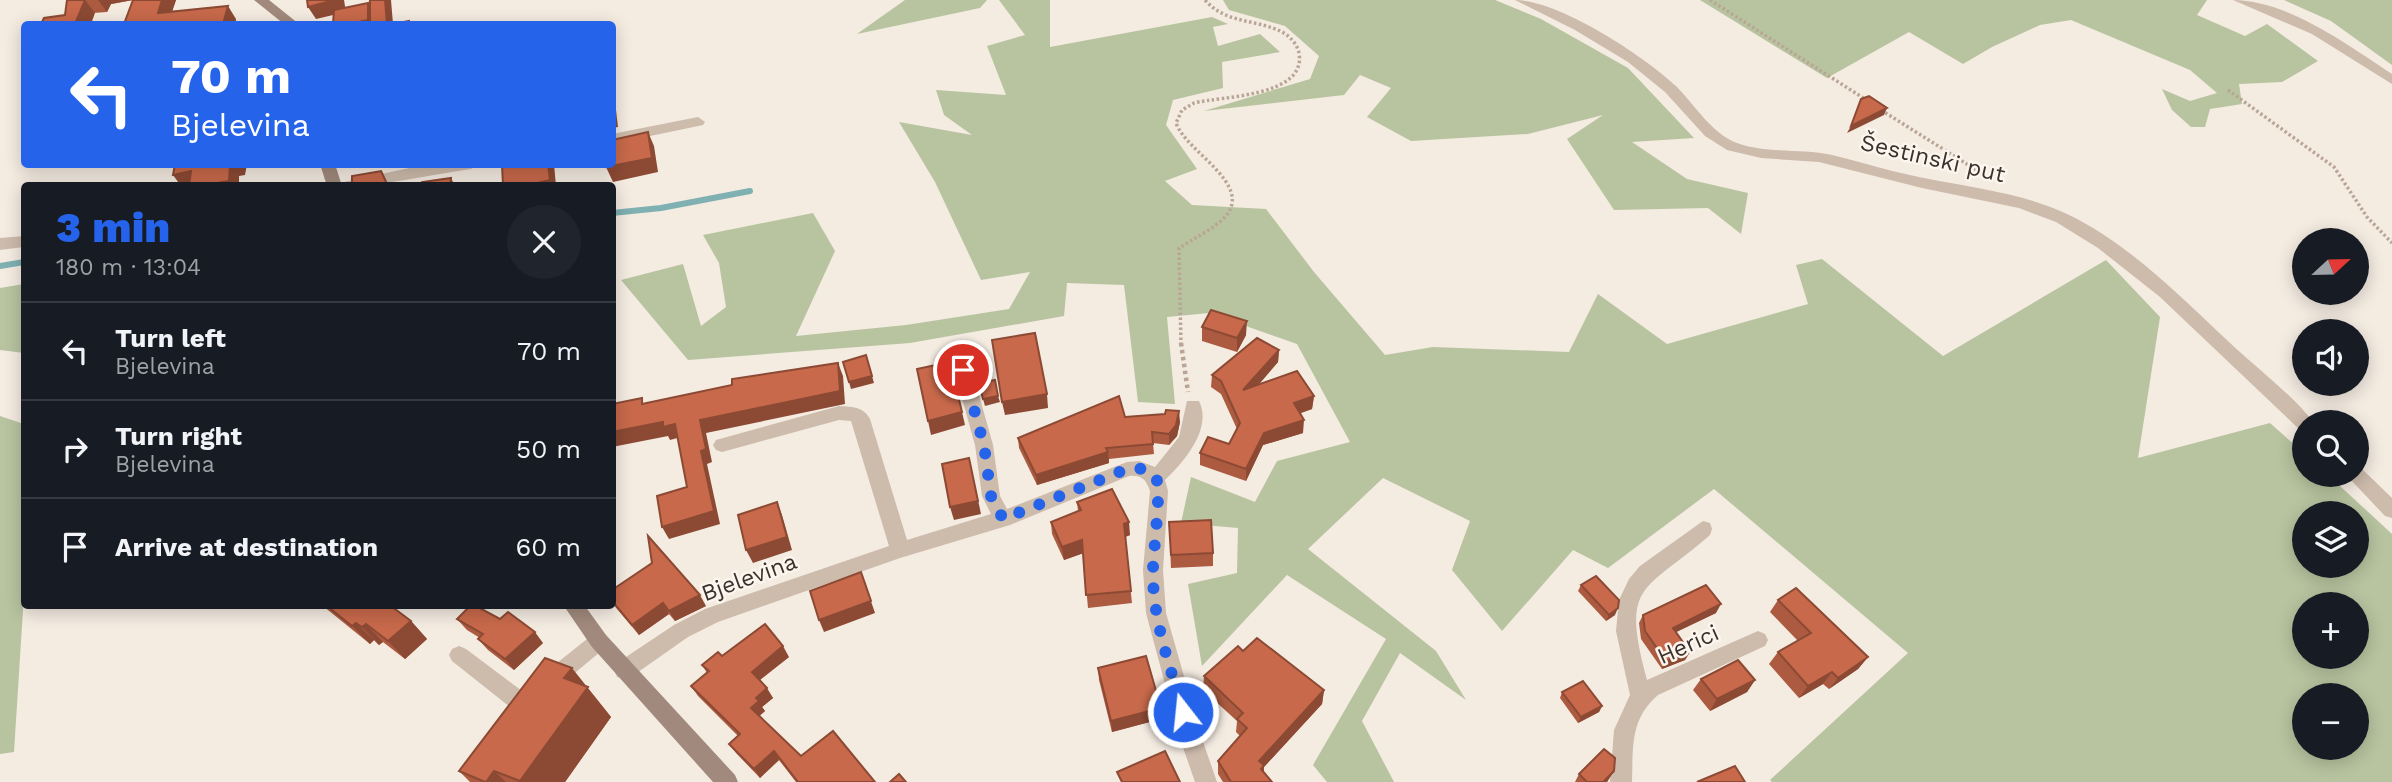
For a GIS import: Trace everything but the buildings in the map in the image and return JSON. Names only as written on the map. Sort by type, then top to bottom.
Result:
[{"type":"main road","points":[[261,0],[288,21]]},
{"type":"main road","points":[[576,609],[624,670],[727,782]]},
{"type":"street","name":"Šestinski put","points":[[1522,0],[1580,27],[1633,59],[1670,89],[1710,133],[1732,147],[1761,153],[1819,157],[1922,183],[2022,203],[2062,218],[2104,244],[2166,293],[2292,412]]},
{"type":"street","points":[[2240,0],[2317,31],[2392,80]]},
{"type":"street","points":[[616,138],[698,122]]},
{"type":"street","points":[[365,182],[402,173],[440,168]]},
{"type":"street","points":[[0,244],[21,242]]},
{"type":"street","points":[[963,370],[984,445],[991,496],[1003,519]]},
{"type":"street","points":[[1193,406],[1189,438],[1172,463],[1156,478],[1159,491],[1153,570],[1156,613],[1206,782]]},
{"type":"street","points":[[722,445],[839,413],[856,414],[861,419],[900,550]]},
{"type":"street","name":"Bjelevina","points":[[624,670],[681,631],[712,615],[900,550],[1003,519],[1127,469],[1138,467],[1147,470],[1156,478]]},
{"type":"street","points":[[2369,487],[2392,510]]},
{"type":"street","name":"Herici","points":[[1703,528],[1646,573],[1628,603],[1624,625],[1640,695],[1758,640]]},
{"type":"street","points":[[458,655],[522,704],[599,641]]},
{"type":"street","points":[[1621,782],[1626,721],[1640,695]]},
{"type":"path","points":[[1193,406],[1181,349],[1179,248],[1225,218],[1231,211],[1235,197],[1230,184],[1219,171],[1182,138],[1176,121],[1180,111],[1190,104],[1264,91],[1286,84],[1294,76],[1300,59],[1298,48],[1283,33],[1225,17],[1210,8],[1205,0]]},
{"type":"path","points":[[1710,0],[1765,38],[1824,72],[1994,181]]},
{"type":"path","points":[[2228,90],[2333,167],[2367,217],[2392,243]]},
{"type":"green space","points":[[905,0],[987,0],[980,8],[857,34]]},
{"type":"green space","points":[[999,0],[1050,0],[1050,47],[1212,17],[1228,24],[1213,27],[1218,46],[1260,34],[1280,52],[1222,62],[1223,88],[1173,100],[1166,125],[1197,169],[1165,181],[1192,205],[1266,209],[1314,272],[1385,355],[1433,347],[1569,352],[1598,294],[1667,344],[1808,304],[1796,265],[1822,259],[1943,356],[2106,260],[2160,317],[2138,458],[2270,423],[2292,442],[2292,487],[2341,487],[2356,501],[2292,501],[2292,578],[2369,578],[2369,513],[2392,534],[2392,782],[1772,782],[1770,780],[1908,653],[1714,489],[1608,568],[1573,550],[1502,631],[1452,570],[1470,521],[1383,478],[1308,549],[1436,651],[1466,700],[1400,653],[1362,721],[1394,782],[1327,782],[1313,765],[1386,639],[1287,575],[1202,666],[1188,584],[1237,573],[1238,528],[1181,523],[1191,477],[1255,502],[1277,461],[1350,442],[1297,344],[1209,313],[1167,317],[1175,404],[1138,402],[1124,285],[1067,283],[1064,316],[910,343],[688,360],[621,280],[683,264],[701,326],[726,307],[719,263],[703,235],[813,213],[835,251],[796,336],[906,325],[1009,309],[1030,272],[981,280],[935,182],[899,122],[972,135],[944,115],[936,90],[1006,95],[987,46],[1025,35]]},
{"type":"green space","points":[[1223,0],[1495,0],[1541,19],[1628,68],[1694,138],[1632,142],[1687,179],[1748,193],[1741,234],[1708,208],[1614,210],[1567,139],[1603,115],[1528,134],[1411,141],[1367,117],[1391,88],[1360,75],[1344,95],[1204,111],[1310,79],[1319,56],[1285,26],[1229,10]]},
{"type":"green space","points":[[1700,0],[2207,0],[2197,15],[2245,36],[2267,24],[2318,61],[2282,82],[2239,84],[2242,104],[2210,109],[2205,127],[2191,127],[2172,110],[2162,89],[2190,101],[2217,93],[2190,70],[2071,20],[2040,25],[1963,64],[1909,32],[1827,78]]},
{"type":"green space","points":[[2284,0],[2392,0],[2392,65],[2331,21]]},
{"type":"green space","points":[[21,284],[21,353],[0,350],[0,288]]},
{"type":"green space","points":[[0,416],[21,423],[23,609],[14,752],[0,754]]},
{"type":"waterway","points":[[616,213],[661,208],[750,191]]},
{"type":"waterway","points":[[0,266],[21,262]]},
{"type":"route","points":[[963,370],[984,445],[991,496],[1003,519],[1127,469],[1138,467],[1147,470],[1156,478],[1159,491],[1153,539],[1153,595],[1161,636],[1183,712]]}]
